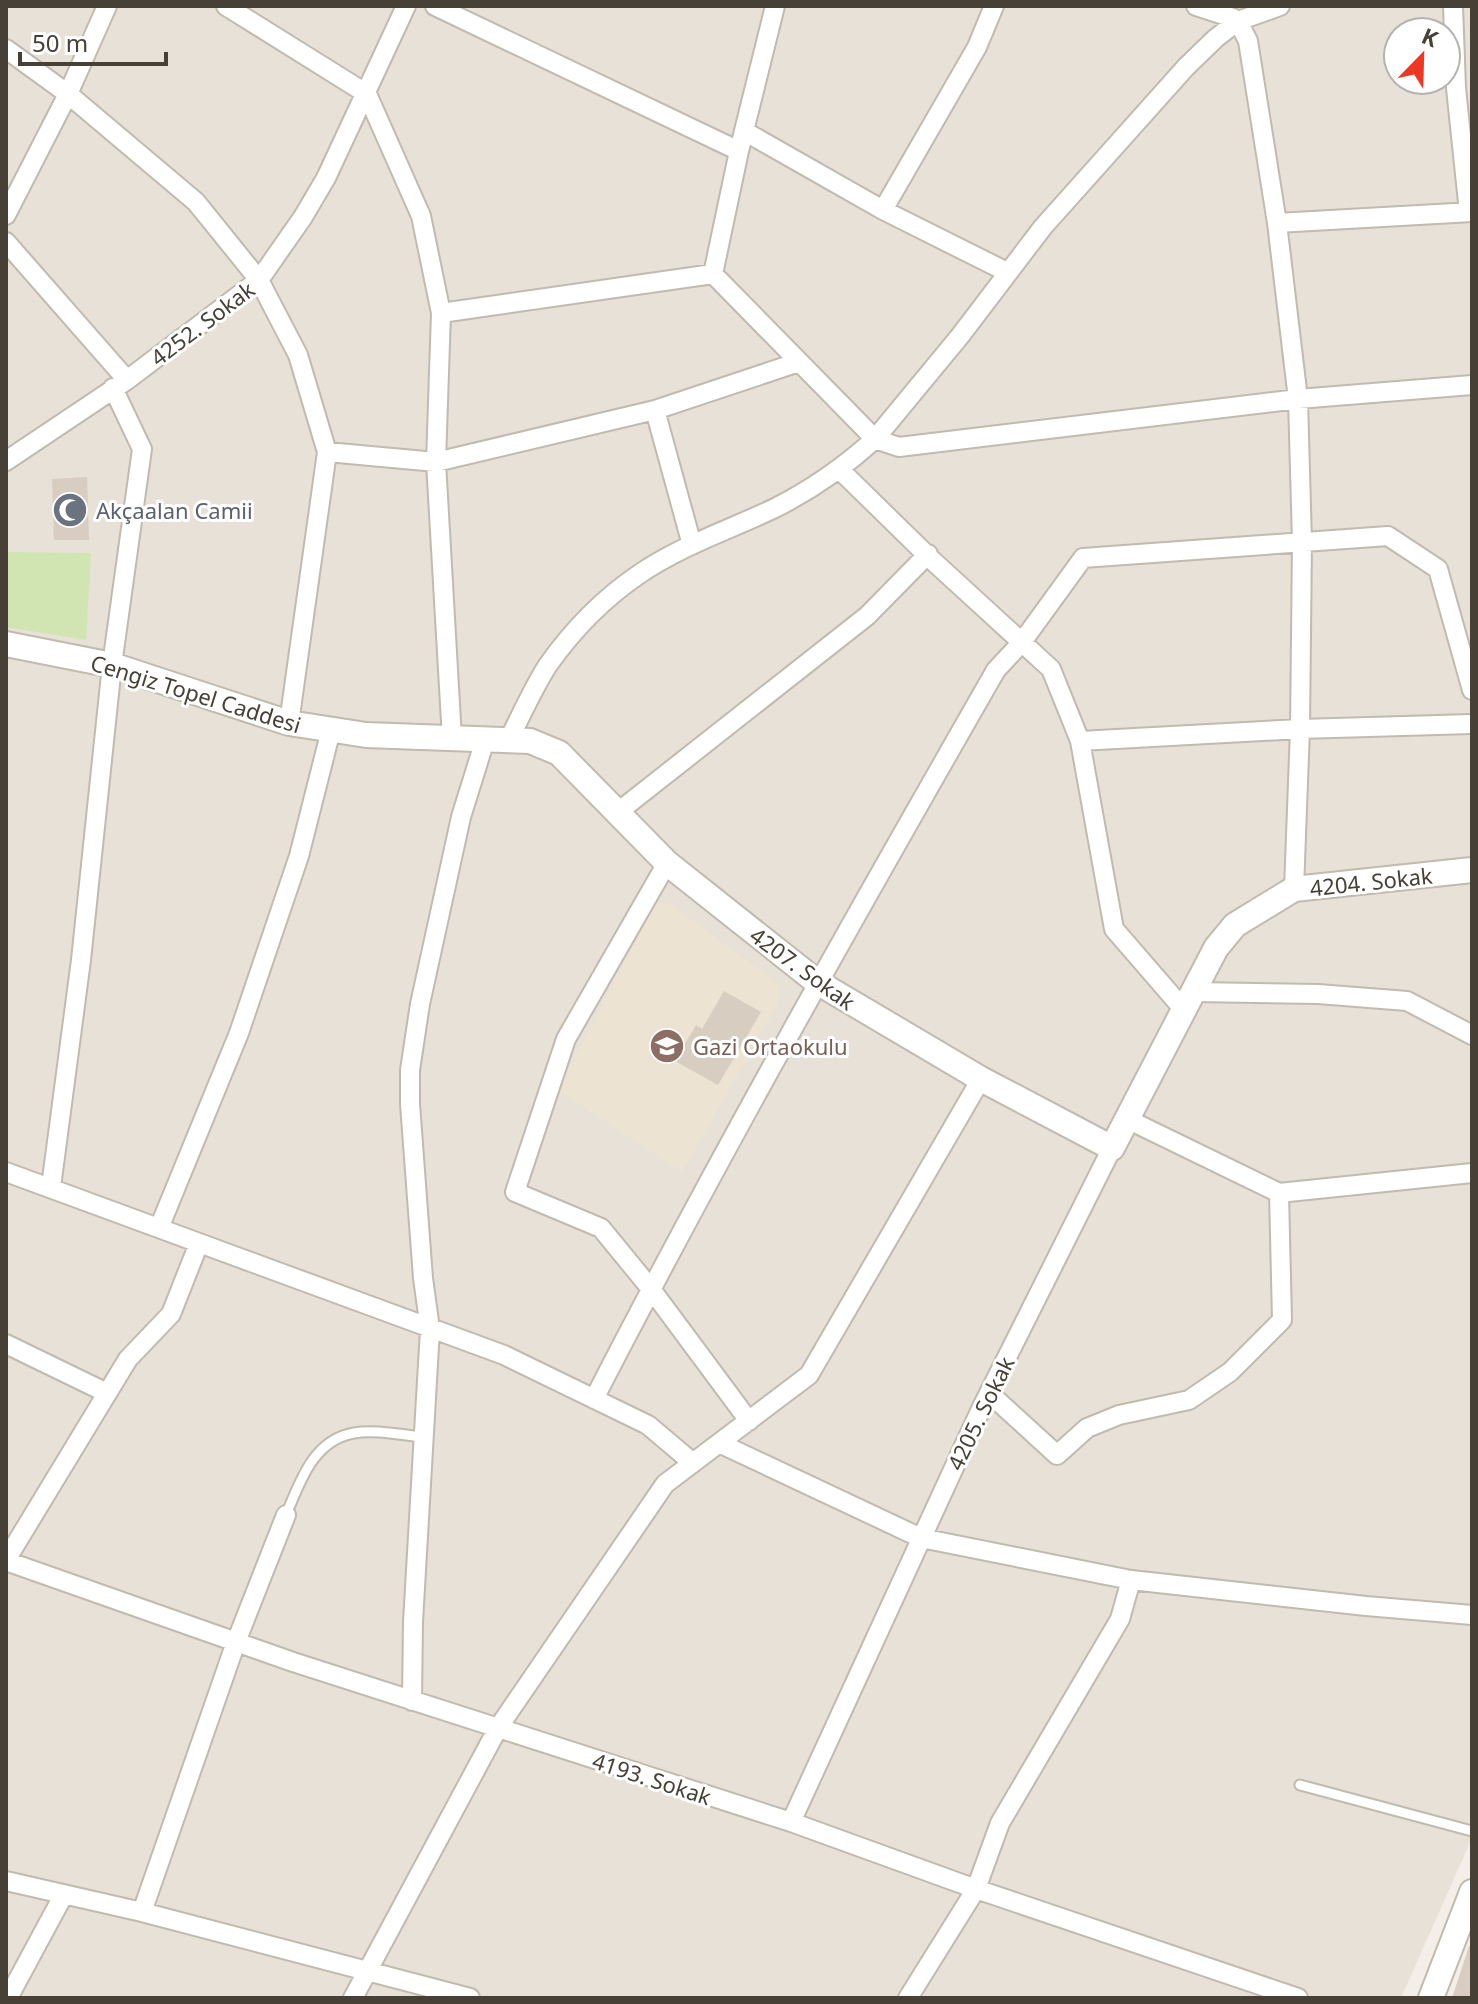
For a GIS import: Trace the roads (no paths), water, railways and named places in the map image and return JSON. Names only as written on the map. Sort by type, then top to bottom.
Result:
[{"type":"street","points":[[6,215],[68,94],[107,6]]},
{"type":"street","points":[[226,6],[367,94],[421,216],[441,313],[436,462],[452,739]]},
{"type":"street","name":"4252. Sokak","points":[[6,461],[120,384],[259,280],[311,204],[367,94],[406,6]]},
{"type":"street","points":[[435,6],[739,151]]},
{"type":"street","points":[[713,274],[775,6]]},
{"type":"street","points":[[883,210],[977,47],[994,6]]},
{"type":"street","points":[[1196,6],[1223,13],[1238,21],[1248,41],[1277,223],[1298,399],[1302,542],[1294,889]]},
{"type":"street","points":[[412,1701],[413,1622],[430,1329],[420,1246],[410,1070],[420,1004],[461,817],[508,740],[547,667],[571,635],[601,604],[637,575],[692,545],[778,507],[839,469],[875,439],[960,336],[1007,272],[1186,67],[1238,21],[1280,6]]},
{"type":"street","points":[[1277,223],[1470,212],[1456,88],[1453,6]]},
{"type":"street","points":[[6,49],[68,94],[196,202],[259,280],[298,355],[327,452],[289,723]]},
{"type":"street","points":[[744,131],[883,210],[1007,272]]},
{"type":"street","points":[[6,242],[120,384],[142,449],[112,665],[81,960],[51,1187]]},
{"type":"street","points":[[441,313],[713,274]]},
{"type":"street","points":[[713,274],[875,439],[899,447],[1298,399],[1472,385]]},
{"type":"street","points":[[327,452],[436,462],[655,410],[799,362]]},
{"type":"street","points":[[655,410],[692,545]]},
{"type":"street","points":[[839,469],[1051,669],[1080,741],[1114,929],[1189,1002],[1318,994],[1407,1001],[1472,1035]]},
{"type":"street","points":[[594,1399],[817,982],[996,670],[1022,642],[1083,558],[1388,536],[1438,569],[1472,690]]},
{"type":"street","points":[[618,812],[867,616],[928,554]]},
{"type":"street","name":"Cengiz Topel Caddesi","points":[[6,644],[112,665],[289,723],[331,730],[508,740]]},
{"type":"street","points":[[1080,741],[1300,729],[1472,724]]},
{"type":"street","points":[[159,1228],[244,1018],[299,856],[331,730]]},
{"type":"street","name":"4207. Sokak","points":[[508,740],[559,753],[667,863],[817,982],[981,1079],[1112,1148]]},
{"type":"street","points":[[667,863],[566,1039],[515,1192],[601,1228],[651,1289],[749,1421]]},
{"type":"street","name":"4204. Sokak","points":[[1189,1002],[1216,948],[1235,925],[1294,889],[1472,870]]},
{"type":"street","name":"4205. Sokak","points":[[791,1822],[989,1393],[1189,1002]]},
{"type":"street","points":[[353,1998],[498,1728],[665,1484],[809,1375],[981,1079]]},
{"type":"street","points":[[1127,1119],[1279,1193],[1472,1173]]},
{"type":"street","points":[[6,1172],[504,1355],[648,1425],[693,1463]]},
{"type":"street","points":[[989,1393],[1057,1455],[1087,1428],[1119,1415],[1189,1400],[1230,1372],[1282,1320],[1279,1193]]},
{"type":"street","points":[[6,1560],[128,1359],[171,1314],[199,1243]]},
{"type":"street","points":[[6,1344],[107,1393]]},
{"type":"street","points":[[719,1443],[921,1538],[1131,1580],[1350,1605],[1472,1615]]},
{"type":"street","points":[[142,1912],[236,1642],[286,1515]]},
{"type":"street","name":"4193. Sokak","points":[[6,1560],[412,1701],[791,1822],[976,1889],[1298,1998]]},
{"type":"street","points":[[908,1998],[976,1889],[1000,1823],[1120,1619],[1131,1580]]},
{"type":"street","points":[[6,1881],[142,1912],[470,1998]]},
{"type":"street","points":[[1431,1998],[1472,1892]]},
{"type":"street","points":[[8,1998],[63,1896]]},
{"type":"lane","points":[[286,1515],[312,1459],[339,1437],[356,1432],[423,1437]]},
{"type":"lane","points":[[1300,1785],[1472,1831]]},
{"type":"place","name":"Akçaalan Camii","points":[[70,510]]},
{"type":"place","name":"Gazi Ortaokulu","points":[[667,1046]]}]
